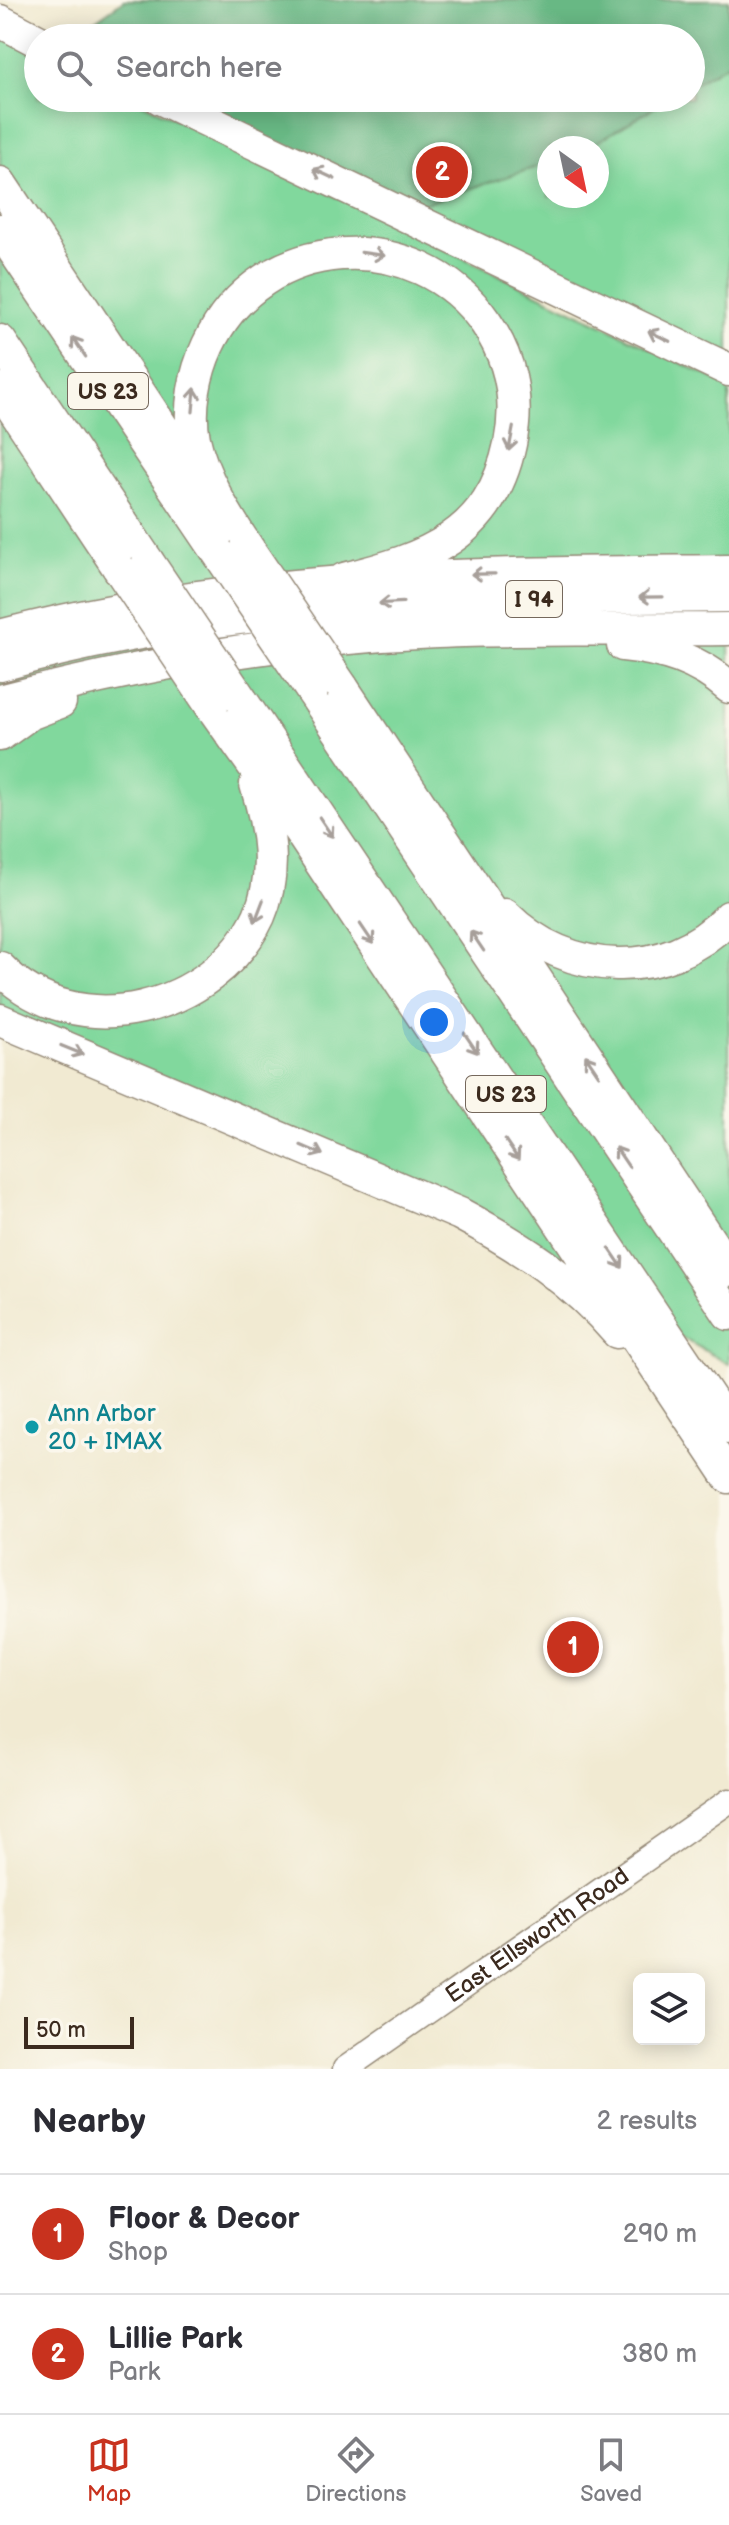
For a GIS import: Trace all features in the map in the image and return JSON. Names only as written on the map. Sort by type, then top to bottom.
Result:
[{"type":"highway","points":[[0,21],[24,34]]},
{"type":"highway","points":[[189,112],[729,370]]},
{"type":"highway","points":[[0,183],[186,462],[231,540],[327,689],[464,872],[729,1270]]},
{"type":"highway","name":"US 23","points":[[0,230],[231,540]]},
{"type":"highway","points":[[231,540],[194,437],[193,406],[201,360],[215,330],[236,302],[266,277],[298,260],[335,252],[381,255],[429,271],[475,307],[507,360],[514,398],[514,428],[506,465],[488,501],[462,532],[436,550],[403,564],[344,579]]},
{"type":"highway","name":"US 23","points":[[0,341],[133,564]]},
{"type":"highway","points":[[0,389],[38,446]]},
{"type":"highway","points":[[0,404],[133,564],[227,704],[266,816],[270,850],[268,883],[259,915],[240,948],[217,972],[167,1002],[109,1012],[69,1006],[35,994],[0,968]]},
{"type":"highway","points":[[0,636],[205,593],[344,579],[729,571]]},
{"type":"highway","name":"I 94","points":[[0,665],[121,637],[219,620],[339,606],[729,596]]},
{"type":"highway","name":"I 94","points":[[0,701],[184,659],[351,638],[553,630],[729,629]]},
{"type":"highway","points":[[553,630],[676,654],[705,669],[729,687]]},
{"type":"highway","points":[[0,735],[29,714],[111,686],[135,669]]},
{"type":"highway","name":"US 23","points":[[327,689],[729,1314]]},
{"type":"highway","name":"US 23","points":[[227,704],[729,1427]]},
{"type":"highway","points":[[240,748],[295,824],[729,1477]]},
{"type":"highway","points":[[464,872],[514,925],[541,946],[579,961],[623,965],[657,959],[693,946],[729,917]]},
{"type":"highway","points":[[0,1020],[403,1188],[519,1246],[609,1322],[678,1402]]},
{"type":"main road","name":"East Ellsworth Road","points":[[345,2069],[729,1801]]},
{"type":"green space","points":[[124,0],[729,0],[729,360],[209,112],[705,112],[705,24],[90,24]]},
{"type":"green space","points":[[124,0],[729,0],[729,63],[705,77],[705,24],[90,24]]},
{"type":"green space","points":[[0,33],[24,46],[24,112],[161,112],[729,386],[729,1364],[587,1285],[0,1008]]},
{"type":"green space","points":[[209,112],[647,112],[607,136],[537,136],[537,167],[411,208]]},
{"type":"place","name":"Lillie Park","points":[[442,172]]},
{"type":"place","name":"Ann Arbor 20 + IMAX","points":[[32,1427]]},
{"type":"place","name":"Floor & Decor","points":[[573,1647]]}]
